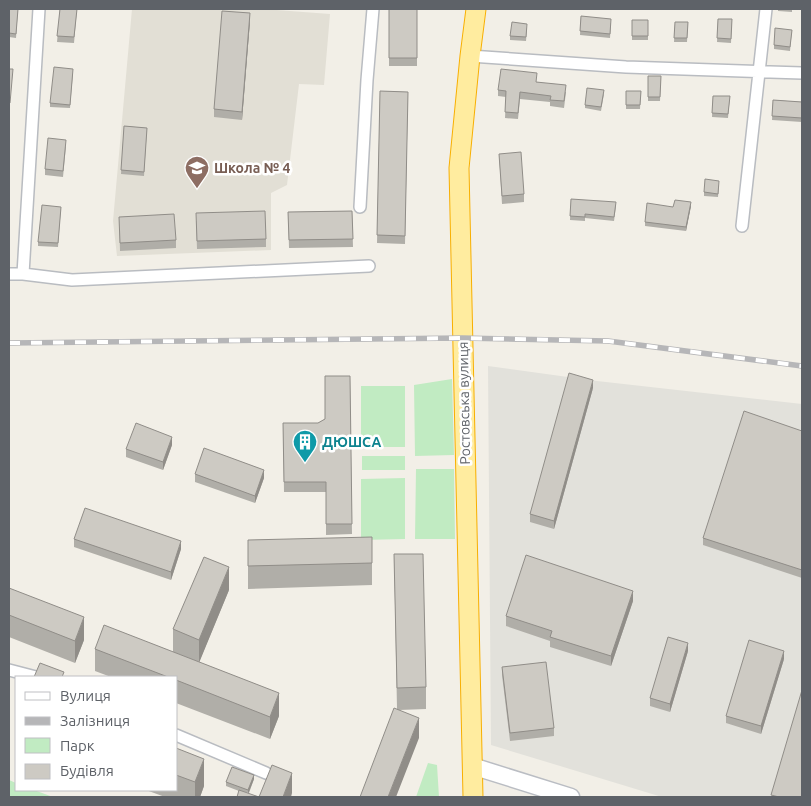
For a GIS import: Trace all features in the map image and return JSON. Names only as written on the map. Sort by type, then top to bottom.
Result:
[{"type":"highway","name":"Ростовська вулиця","points":[[473,797],[459,168],[476,9]]},
{"type":"main road","points":[[472,766],[571,797]]},
{"type":"street","points":[[23,274],[39,9]]},
{"type":"street","points":[[360,207],[373,9]]},
{"type":"street","points":[[742,226],[766,9]]},
{"type":"street","points":[[470,56],[626,67],[760,70],[802,73]]},
{"type":"street","points":[[9,274],[72,280],[369,266]]},
{"type":"street","points":[[9,670],[32,676]]},
{"type":"street","points":[[178,736],[266,774]]},
{"type":"shaded area","points":[[132,9],[263,9],[330,14],[324,85],[299,84],[287,185],[271,193],[271,250],[117,256],[113,221]]},
{"type":"shaded area","points":[[488,366],[597,381],[802,404],[802,797],[662,797],[491,745]]},
{"type":"green space","points":[[452,379],[454,455],[415,456],[414,385]]},
{"type":"green space","points":[[361,386],[405,386],[405,447],[361,447]]},
{"type":"green space","points":[[362,456],[405,456],[405,470],[362,470]]},
{"type":"green space","points":[[416,469],[454,469],[455,539],[415,539]]},
{"type":"green space","points":[[405,478],[405,539],[361,540],[361,479]]},
{"type":"green space","points":[[428,763],[437,765],[439,797],[416,797]]},
{"type":"green space","points":[[9,780],[15,783],[15,791],[37,791],[53,797],[9,797]]},
{"type":"building","points":[[9,9],[18,9],[16,34],[9,33]]},
{"type":"building","points":[[60,9],[77,9],[74,37],[57,36]]},
{"type":"building","points":[[389,9],[417,9],[417,58],[389,58]]},
{"type":"building","points":[[222,11],[250,13],[242,112],[214,109]]},
{"type":"building","points":[[581,16],[611,19],[610,34],[580,31]]},
{"type":"building","points":[[718,19],[732,19],[731,39],[717,38]]},
{"type":"building","points":[[632,20],[648,20],[648,36],[632,36]]},
{"type":"building","points":[[512,22],[527,24],[526,37],[510,36]]},
{"type":"building","points":[[675,22],[688,22],[687,38],[674,38]]},
{"type":"building","points":[[775,28],[792,30],[790,47],[774,45]]},
{"type":"building","points":[[54,67],[73,69],[70,105],[50,103]]},
{"type":"building","points":[[9,69],[13,69],[10,103],[9,103]]},
{"type":"building","points":[[501,69],[537,73],[536,82],[566,85],[564,101],[550,100],[551,96],[520,92],[518,113],[505,112],[506,91],[498,90]]},
{"type":"building","points":[[648,76],[661,76],[660,97],[648,97]]},
{"type":"building","points":[[587,88],[604,90],[601,107],[585,105]]},
{"type":"building","points":[[380,91],[408,92],[405,236],[377,235]]},
{"type":"building","points":[[626,91],[641,91],[640,105],[626,105]]},
{"type":"building","points":[[713,96],[730,96],[728,114],[712,113]]},
{"type":"building","points":[[773,100],[802,102],[802,118],[772,116]]},
{"type":"building","points":[[124,126],[147,128],[144,172],[121,170]]},
{"type":"building","points":[[48,138],[66,140],[63,171],[45,169]]},
{"type":"building","points":[[521,152],[524,194],[502,196],[499,154]]},
{"type":"building","points":[[705,179],[719,181],[718,194],[704,192]]},
{"type":"building","points":[[571,199],[616,202],[614,217],[585,214],[585,217],[570,216]]},
{"type":"building","points":[[675,200],[691,202],[686,227],[645,222],[647,203],[673,207]]},
{"type":"building","points":[[42,205],[61,207],[58,243],[38,242]]},
{"type":"building","points":[[265,211],[266,239],[197,241],[196,213]]},
{"type":"building","points":[[352,211],[353,239],[289,240],[288,212]]},
{"type":"building","points":[[174,214],[176,240],[120,243],[119,217]]},
{"type":"building","points":[[569,373],[593,380],[554,521],[530,514]]},
{"type":"building","points":[[325,376],[350,376],[352,524],[326,524],[326,482],[284,482],[283,423],[318,423],[325,419]]},
{"type":"building","points":[[744,411],[802,431],[802,570],[703,538]]},
{"type":"building","points":[[136,423],[172,437],[163,462],[126,449]]},
{"type":"building","points":[[204,448],[264,470],[255,496],[195,474]]},
{"type":"building","points":[[85,508],[181,541],[171,572],[74,539]]},
{"type":"building","points":[[372,537],[372,563],[248,566],[248,540]]},
{"type":"building","points":[[394,554],[423,554],[426,687],[397,688]]},
{"type":"building","points":[[526,555],[633,591],[611,656],[550,637],[552,631],[506,616]]},
{"type":"building","points":[[204,557],[229,567],[199,640],[173,629]]},
{"type":"building","points":[[9,588],[84,617],[75,641],[9,615]]},
{"type":"building","points":[[104,625],[279,693],[270,717],[178,681],[178,676],[165,676],[95,649]]},
{"type":"building","points":[[668,637],[688,643],[670,704],[650,698]]},
{"type":"building","points":[[749,640],[784,651],[761,726],[726,716]]},
{"type":"building","points":[[546,662],[554,728],[510,733],[502,667]]},
{"type":"building","points":[[40,663],[64,672],[62,676],[34,676]]},
{"type":"building","points":[[802,690],[802,797],[771,795]]},
{"type":"building","points":[[394,708],[419,718],[388,797],[360,797]]},
{"type":"building","points":[[178,749],[204,759],[195,782],[178,776]]},
{"type":"building","points":[[272,765],[292,773],[283,797],[259,797]]},
{"type":"building","points":[[232,767],[254,775],[248,790],[226,782]]},
{"type":"building","points":[[239,790],[259,797],[237,797]]},
{"type":"railway","points":[[9,343],[462,338],[608,341],[802,366]]},
{"type":"place","name":"Школа № 4","points":[[197,189]]},
{"type":"place","name":"ДЮШСА","points":[[305,463]]}]
